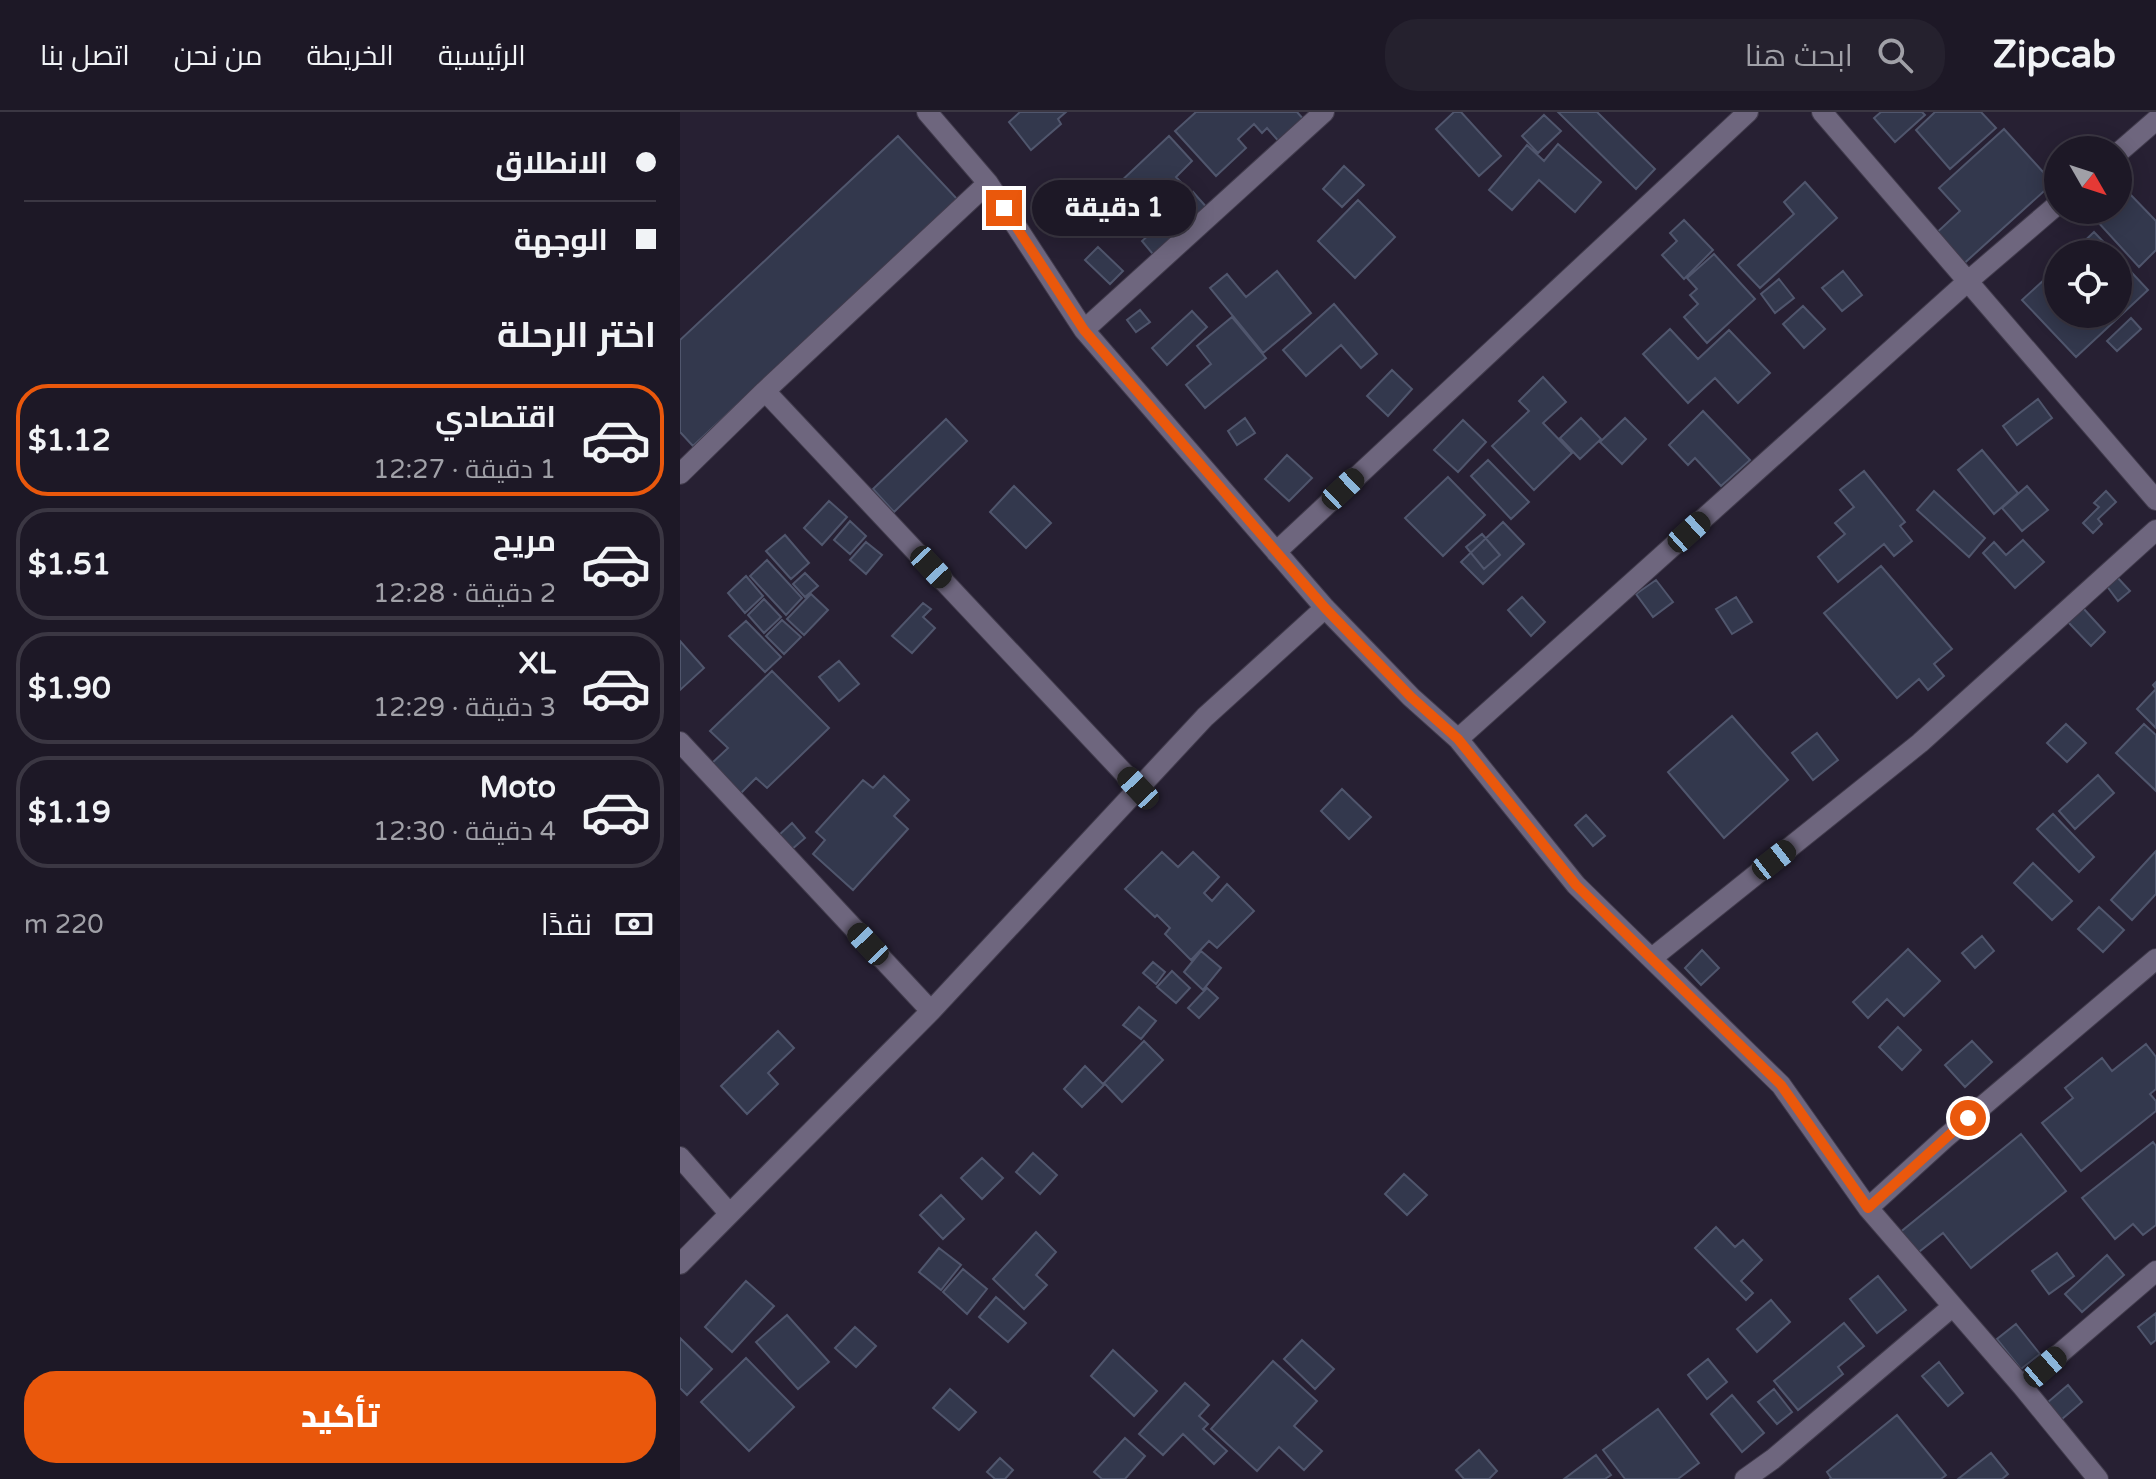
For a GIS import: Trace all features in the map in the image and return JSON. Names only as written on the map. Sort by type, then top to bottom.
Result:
[{"type":"street","points":[[927,112],[988,183],[1084,330],[1325,608],[1411,697],[1458,739],[1576,885],[1781,1085],[1868,1208],[2098,1479]]},
{"type":"street","points":[[1084,330],[1324,112]]},
{"type":"street","points":[[1276,552],[1748,112]]},
{"type":"street","points":[[1822,112],[2156,500]]},
{"type":"street","points":[[2132,141],[2156,120]]},
{"type":"street","points":[[680,474],[988,183]]},
{"type":"street","points":[[1458,739],[2044,216]]},
{"type":"street","points":[[765,391],[1138,788]]},
{"type":"street","points":[[1652,958],[1920,743],[2156,530]]},
{"type":"street","points":[[680,1264],[931,1011],[1205,717],[1325,608]]},
{"type":"street","points":[[680,742],[931,1011]]},
{"type":"street","points":[[1868,1208],[1945,1138],[2156,959]]},
{"type":"street","points":[[680,1157],[729,1213]]},
{"type":"street","points":[[2022,1386],[2156,1271]]},
{"type":"street","points":[[1745,1479],[1773,1459],[1952,1307]]},
{"type":"building","points":[[1020,112],[1066,112],[1058,119],[1061,124],[1031,150],[1009,122]]},
{"type":"building","points":[[1196,112],[1297,112],[1306,122],[1282,145],[1267,128],[1262,133],[1254,124],[1238,139],[1246,148],[1216,176],[1175,131]]},
{"type":"building","points":[[1454,112],[1461,112],[1501,156],[1479,176],[1436,129]]},
{"type":"building","points":[[1558,112],[1597,112],[1655,169],[1636,189]]},
{"type":"building","points":[[1881,112],[1922,112],[1925,115],[1895,142],[1874,118]]},
{"type":"building","points":[[1935,112],[1981,112],[1996,128],[1950,169],[1916,130]]},
{"type":"building","points":[[1544,115],[1561,131],[1538,153],[1522,136]]},
{"type":"building","points":[[2004,129],[2044,173],[2044,191],[1959,268],[1932,237],[1960,211],[1939,188]]},
{"type":"building","points":[[898,136],[957,199],[693,446],[680,432],[680,340]]},
{"type":"building","points":[[1169,136],[1192,161],[1176,177],[1187,189],[1161,214],[1164,218],[1150,231],[1147,227],[1136,236],[1111,209],[1127,194],[1118,184]]},
{"type":"building","points":[[1558,144],[1601,182],[1575,212],[1539,180],[1512,210],[1489,190],[1527,145],[1544,161]]},
{"type":"building","points":[[1344,166],[1364,185],[1342,207],[1323,189]]},
{"type":"building","points":[[1805,182],[1837,218],[1760,288],[1738,265],[1794,214],[1784,202]]},
{"type":"building","points":[[1193,192],[1209,210],[1157,259],[1142,241],[1168,218],[1165,215]]},
{"type":"building","points":[[2132,196],[2156,221],[2156,250],[2139,267],[2132,259],[2132,240],[2114,240],[2100,224],[2132,224]]},
{"type":"building","points":[[1358,200],[1395,237],[1355,278],[1318,241]]},
{"type":"building","points":[[1684,220],[1713,250],[1684,279],[1662,255],[1677,241],[1670,233]]},
{"type":"building","points":[[2094,232],[2102,240],[2086,240]]},
{"type":"building","points":[[1098,247],[1123,271],[1110,284],[1085,260]]},
{"type":"building","points":[[1714,254],[1755,299],[1707,343],[1684,317],[1698,304],[1690,295],[1697,289],[1687,278]]},
{"type":"building","points":[[1277,271],[1311,313],[1263,353],[1210,288],[1227,274],[1246,297]]},
{"type":"building","points":[[1843,271],[1862,295],[1842,311],[1822,288]]},
{"type":"building","points":[[2132,273],[2148,290],[2132,305]]},
{"type":"building","points":[[1779,279],[1794,298],[1775,313],[1761,294]]},
{"type":"building","points":[[2044,280],[2044,323],[2022,300]]},
{"type":"building","points":[[1334,304],[1377,354],[1361,368],[1341,345],[1306,376],[1283,350]]},
{"type":"building","points":[[1803,306],[1825,329],[1804,348],[1783,324]]},
{"type":"building","points":[[1140,310],[1150,322],[1136,332],[1127,320]]},
{"type":"building","points":[[1192,311],[1207,327],[1167,365],[1152,348]]},
{"type":"building","points":[[1232,317],[1266,358],[1205,408],[1186,385],[1211,364],[1197,346]]},
{"type":"building","points":[[2132,319],[2141,329],[2117,351],[2107,341],[2121,328],[2132,328]]},
{"type":"building","points":[[2049,328],[2107,328],[2076,357]]},
{"type":"building","points":[[1670,329],[1698,359],[1729,330],[1770,373],[1738,403],[1715,378],[1688,403],[1643,354]]},
{"type":"building","points":[[1392,370],[1412,389],[1388,416],[1367,396]]},
{"type":"building","points":[[1543,377],[1566,402],[1543,423],[1572,453],[1534,490],[1492,446],[1529,411],[1519,401]]},
{"type":"building","points":[[2038,399],[2052,418],[2017,445],[2003,426]]},
{"type":"building","points":[[1703,411],[1750,460],[1721,486],[1695,458],[1688,465],[1669,445]]},
{"type":"building","points":[[1245,418],[1255,433],[1237,445],[1228,431]]},
{"type":"building","points":[[1581,418],[1601,439],[1580,459],[1560,438]]},
{"type":"building","points":[[1625,418],[1646,439],[1622,464],[1600,442]]},
{"type":"building","points":[[946,419],[967,441],[894,512],[873,489]]},
{"type":"building","points":[[1463,420],[1486,442],[1458,472],[1434,450]]},
{"type":"building","points":[[1982,450],[2018,493],[1994,514],[1958,470]]},
{"type":"building","points":[[1287,455],[1312,478],[1289,501],[1265,479]]},
{"type":"building","points":[[1488,460],[1529,502],[1511,519],[1471,476]]},
{"type":"building","points":[[1864,471],[1905,522],[1900,526],[1912,541],[1894,556],[1884,544],[1838,582],[1818,557],[1845,534],[1835,523],[1854,507],[1840,490]]},
{"type":"building","points":[[1448,477],[1485,515],[1443,556],[1405,518]]},
{"type":"building","points":[[1014,486],[1051,523],[1026,548],[990,512]]},
{"type":"building","points":[[2027,486],[2048,510],[2022,531],[2002,508]]},
{"type":"building","points":[[1934,491],[1985,538],[1969,557],[1917,510]]},
{"type":"building","points":[[2106,491],[2116,502],[2098,519],[2102,524],[2093,533],[2083,523],[2099,507],[2094,503]]},
{"type":"building","points":[[829,501],[847,517],[822,545],[804,528]]},
{"type":"building","points":[[850,521],[866,536],[850,554],[834,540]]},
{"type":"building","points":[[1503,522],[1524,544],[1483,584],[1461,562]]},
{"type":"building","points":[[1482,534],[1500,555],[1484,569],[1466,547]]},
{"type":"building","points":[[785,535],[809,563],[791,579],[766,551]]},
{"type":"building","points":[[2023,540],[2044,562],[2015,588],[1983,553],[1994,542],[2006,555]]},
{"type":"building","points":[[866,542],[882,555],[866,574],[850,560]]},
{"type":"building","points":[[767,560],[802,598],[786,615],[750,576]]},
{"type":"building","points":[[1881,566],[1952,649],[1934,664],[1944,676],[1928,690],[1919,679],[1897,698],[1824,613]]},
{"type":"building","points":[[805,573],[818,586],[805,597],[793,584]]},
{"type":"building","points":[[746,576],[763,596],[745,613],[728,593]]},
{"type":"building","points":[[2116,576],[2130,591],[2118,601],[2106,585]]},
{"type":"building","points":[[1656,580],[1673,602],[1653,617],[1636,594]]},
{"type":"building","points":[[811,594],[828,610],[804,635],[787,619]]},
{"type":"building","points":[[1522,597],[1545,622],[1531,636],[1508,610]]},
{"type":"building","points":[[1736,597],[1752,622],[1732,634],[1716,609]]},
{"type":"building","points":[[764,599],[781,617],[764,633],[748,615]]},
{"type":"building","points":[[923,603],[931,609],[923,617],[935,628],[912,653],[892,636]]},
{"type":"building","points":[[2083,608],[2105,632],[2091,646],[2068,622]]},
{"type":"building","points":[[782,620],[801,637],[784,654],[766,636]]},
{"type":"building","points":[[746,621],[781,657],[765,672],[729,636]]},
{"type":"building","points":[[680,641],[704,668],[680,690]]},
{"type":"building","points":[[839,661],[859,684],[839,701],[819,677]]},
{"type":"building","points":[[772,671],[829,728],[767,788],[756,778],[740,794],[711,764],[728,748],[710,731]]},
{"type":"building","points":[[2156,689],[2156,728],[2137,709]]},
{"type":"building","points":[[1732,716],[1788,780],[1724,838],[1668,772]]},
{"type":"building","points":[[2066,724],[2086,743],[2067,762],[2047,743]]},
{"type":"building","points":[[2144,724],[2156,735],[2156,791],[2116,753]]},
{"type":"building","points":[[1817,733],[1838,760],[1813,780],[1792,753]]},
{"type":"building","points":[[2098,775],[2114,793],[2075,829],[2059,811]]},
{"type":"building","points":[[884,776],[909,800],[894,816],[908,829],[853,890],[813,854],[825,840],[816,832],[863,780],[873,788]]},
{"type":"building","points":[[1342,789],[1371,817],[1349,839],[1321,811]]},
{"type":"building","points":[[2053,814],[2094,857],[2079,872],[2037,829]]},
{"type":"building","points":[[1586,815],[1605,836],[1593,846],[1575,825]]},
{"type":"building","points":[[792,823],[805,838],[791,850],[779,835]]},
{"type":"building","points":[[2156,851],[2156,894],[2132,920],[2111,900]]},
{"type":"building","points":[[1162,852],[1178,867],[1193,852],[1219,877],[1204,893],[1212,901],[1227,884],[1254,911],[1217,948],[1209,941],[1191,960],[1165,934],[1170,928],[1125,889]]},
{"type":"building","points":[[2033,863],[2072,901],[2052,920],[2014,883]]},
{"type":"building","points":[[2099,907],[2124,930],[2103,952],[2078,929]]},
{"type":"building","points":[[1982,936],[1994,951],[1975,968],[1962,953]]},
{"type":"building","points":[[1908,949],[1940,981],[1904,1016],[1887,999],[1868,1018],[1853,1002]]},
{"type":"building","points":[[1702,950],[1719,968],[1701,985],[1685,968]]},
{"type":"building","points":[[1201,951],[1221,968],[1203,990],[1184,972]]},
{"type":"building","points":[[1153,962],[1165,972],[1156,984],[1143,973]]},
{"type":"building","points":[[1172,971],[1190,988],[1176,1003],[1157,987]]},
{"type":"building","points":[[1207,988],[1218,998],[1199,1018],[1188,1008]]},
{"type":"building","points":[[1139,1007],[1156,1021],[1141,1039],[1123,1025]]},
{"type":"building","points":[[1898,1027],[1921,1050],[1902,1070],[1879,1047]]},
{"type":"building","points":[[778,1031],[794,1048],[768,1073],[778,1084],[747,1114],[721,1086]]},
{"type":"building","points":[[1144,1041],[1163,1060],[1122,1102],[1104,1083]]},
{"type":"building","points":[[1972,1041],[1992,1062],[1965,1087],[1945,1065]]},
{"type":"building","points":[[2146,1044],[2156,1057],[2156,1089],[2150,1094],[2156,1101],[2156,1111],[2081,1171],[2042,1123],[2073,1098],[2065,1088],[2102,1058],[2112,1071]]},
{"type":"building","points":[[1085,1066],[1104,1085],[1082,1107],[1064,1089]]},
{"type":"building","points":[[2021,1134],[2066,1191],[1971,1268],[1943,1233],[1915,1255],[1898,1234]]},
{"type":"building","points":[[2153,1142],[2156,1146],[2156,1225],[2143,1235],[2133,1224],[2115,1239],[2082,1198]]},
{"type":"building","points":[[1033,1153],[1057,1175],[1040,1194],[1016,1172]]},
{"type":"building","points":[[982,1158],[1003,1178],[982,1199],[961,1178]]},
{"type":"building","points":[[1404,1174],[1427,1195],[1407,1215],[1385,1194]]},
{"type":"building","points":[[941,1195],[964,1219],[943,1239],[920,1215]]},
{"type":"building","points":[[1716,1227],[1735,1247],[1743,1240],[1762,1260],[1741,1281],[1753,1293],[1746,1300],[1695,1248]]},
{"type":"building","points":[[1036,1232],[1056,1252],[1036,1275],[1047,1285],[1024,1309],[993,1279]]},
{"type":"building","points":[[939,1248],[961,1265],[941,1290],[919,1272]]},
{"type":"building","points":[[2057,1253],[2074,1276],[2049,1294],[2032,1271]]},
{"type":"building","points":[[2107,1255],[2124,1275],[2082,1312],[2065,1294]]},
{"type":"building","points":[[963,1269],[987,1289],[967,1314],[943,1292]]},
{"type":"building","points":[[1878,1276],[1906,1310],[1877,1333],[1850,1299]]},
{"type":"building","points":[[746,1281],[774,1306],[732,1352],[705,1327]]},
{"type":"building","points":[[996,1297],[1026,1323],[1008,1342],[979,1317]]},
{"type":"building","points":[[1771,1300],[1790,1322],[1757,1352],[1737,1329]]},
{"type":"building","points":[[2156,1313],[2156,1340],[2151,1344],[2138,1327]]},
{"type":"building","points":[[787,1315],[829,1362],[798,1389],[756,1342]]},
{"type":"building","points":[[1844,1323],[1864,1346],[1838,1367],[1843,1374],[1798,1410],[1774,1381]]},
{"type":"building","points":[[2016,1324],[2040,1354],[2021,1369],[1997,1339]]},
{"type":"building","points":[[855,1327],[876,1346],[856,1367],[835,1348]]},
{"type":"building","points":[[680,1338],[712,1369],[687,1395],[680,1388]]},
{"type":"building","points":[[1302,1340],[1334,1369],[1315,1389],[1284,1359]]},
{"type":"building","points":[[1113,1350],[1157,1391],[1134,1416],[1091,1376]]},
{"type":"building","points":[[746,1358],[794,1407],[749,1451],[701,1402]]},
{"type":"building","points":[[1708,1359],[1727,1382],[1707,1399],[1688,1375]]},
{"type":"building","points":[[1273,1361],[1317,1401],[1294,1426],[1322,1451],[1304,1470],[1279,1447],[1257,1471],[1211,1429]]},
{"type":"building","points":[[1939,1362],[1963,1393],[1948,1406],[1922,1376]]},
{"type":"building","points":[[1185,1383],[1209,1405],[1199,1416],[1208,1424],[1203,1429],[1227,1451],[1214,1464],[1183,1434],[1163,1455],[1139,1434]]},
{"type":"building","points":[[2068,1385],[2082,1402],[2055,1425],[2041,1408]]},
{"type":"building","points":[[950,1389],[976,1412],[959,1430],[933,1408]]},
{"type":"building","points":[[1774,1389],[1792,1412],[1777,1424],[1758,1402]]},
{"type":"building","points":[[1732,1395],[1764,1433],[1742,1452],[1711,1414]]},
{"type":"building","points":[[1658,1409],[1699,1463],[1678,1479],[1625,1479],[1603,1450]]},
{"type":"building","points":[[1897,1415],[1946,1475],[1941,1479],[1830,1479],[1827,1472]]},
{"type":"building","points":[[1125,1438],[1145,1456],[1125,1479],[1102,1479],[1094,1472]]},
{"type":"building","points":[[1479,1450],[1497,1471],[1489,1479],[1464,1479],[1456,1470]]},
{"type":"building","points":[[1991,1453],[2008,1474],[2002,1479],[1958,1479]]},
{"type":"building","points":[[1596,1455],[1611,1475],[1605,1479],[1564,1479]]},
{"type":"building","points":[[1000,1458],[1013,1470],[1005,1479],[995,1479],[987,1472]]},
{"type":"route","points":[[1004,208],[1084,330],[1325,608],[1411,697],[1458,739],[1576,885],[1781,1085],[1868,1208],[1968,1118]]}]
